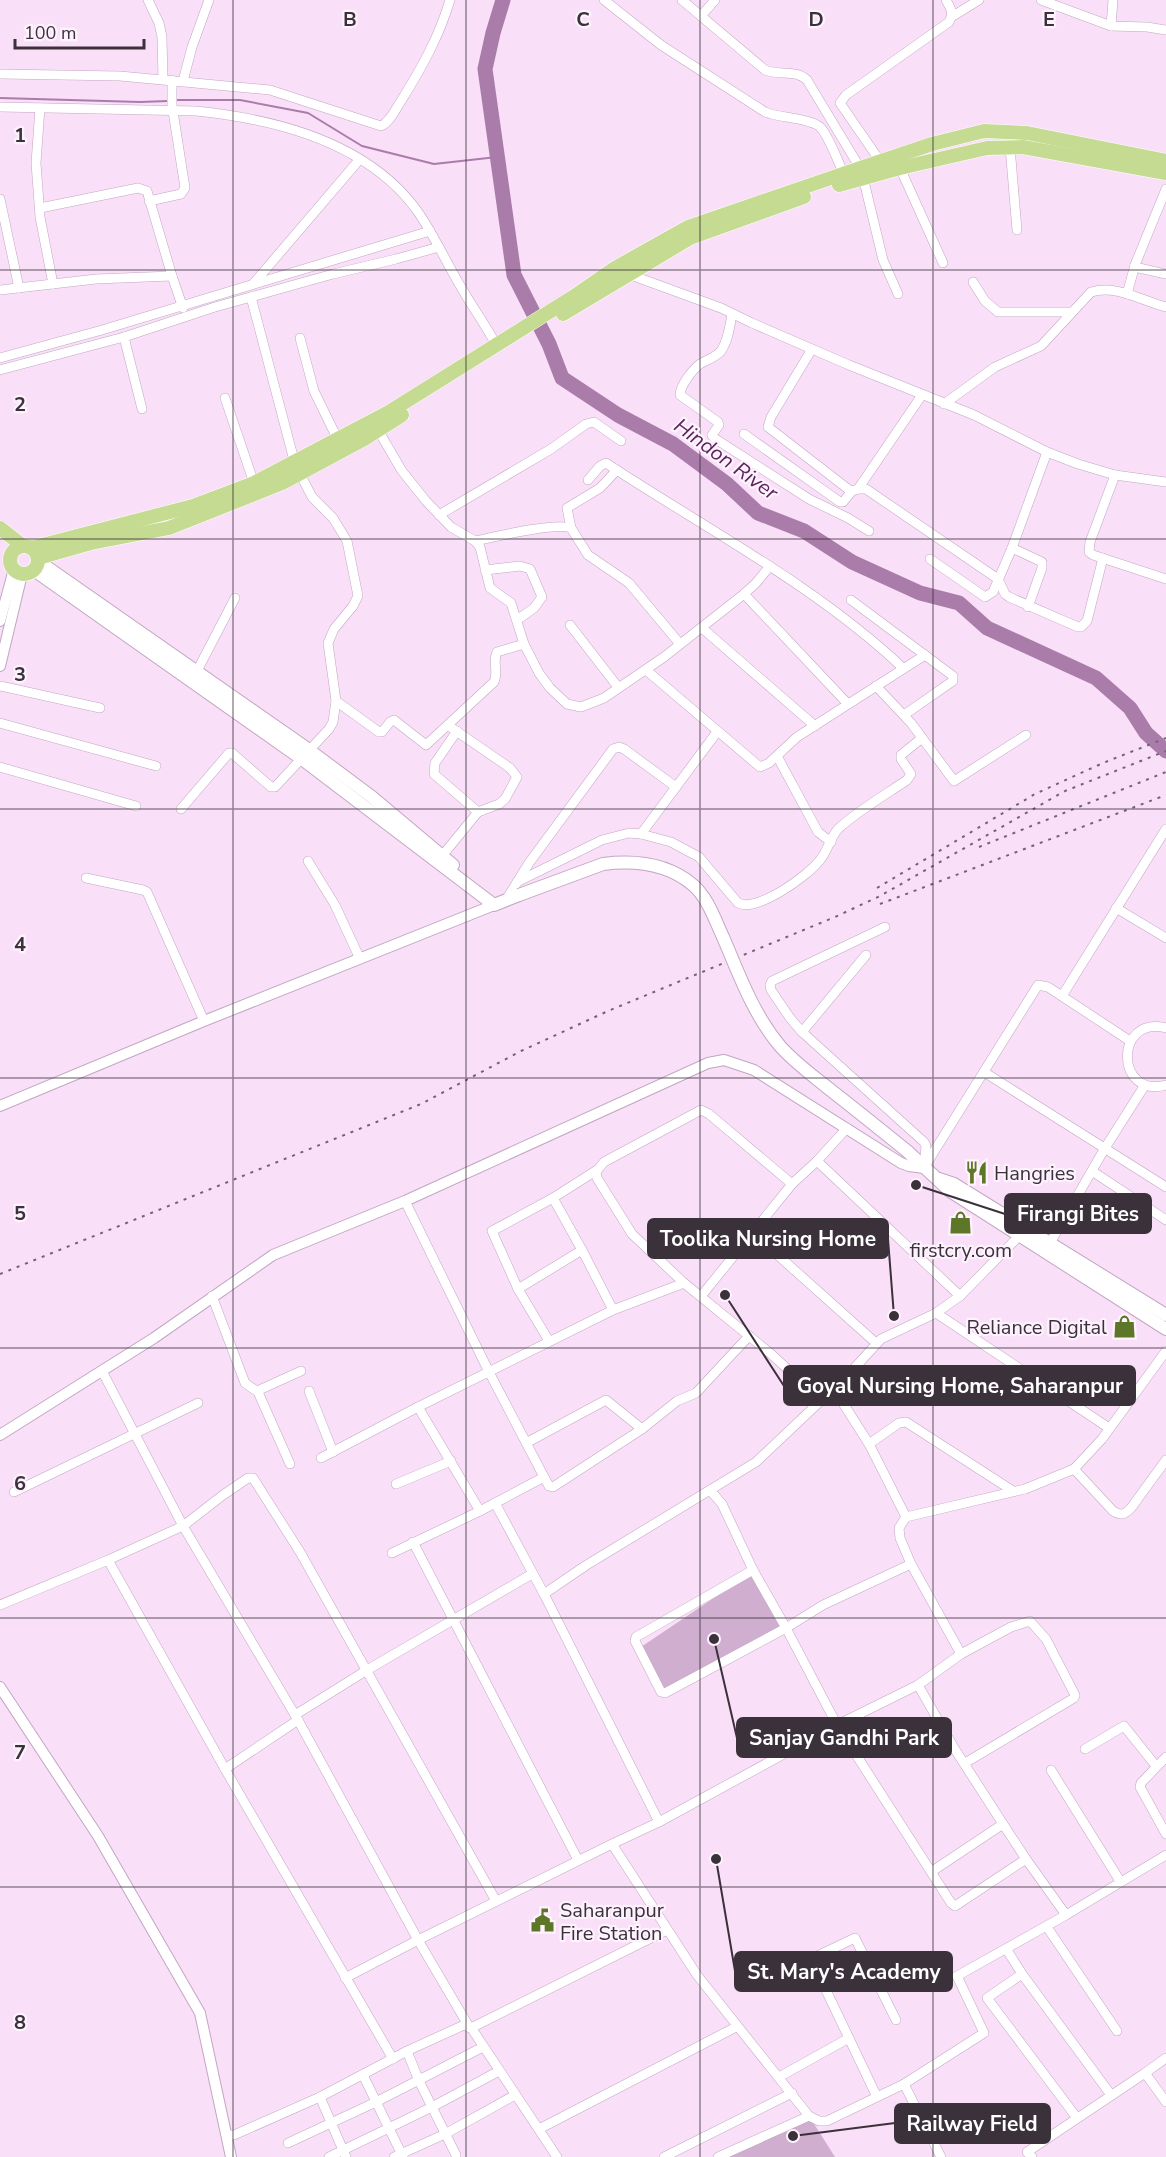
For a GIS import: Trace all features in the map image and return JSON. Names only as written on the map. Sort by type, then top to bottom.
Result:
[{"type":"main road","points":[[576,301],[615,268],[861,173],[880,161],[932,144],[984,131],[1027,133],[1166,161]]},
{"type":"main road","points":[[23,561],[193,507],[297,469],[338,441],[404,408],[576,301],[628,274],[648,256],[688,227],[844,174],[900,168],[987,148],[1010,147],[1023,147],[1166,173]]},
{"type":"main road","points":[[23,561],[91,543],[169,528],[378,430],[404,408]]},
{"type":"main road","points":[[0,528],[23,561],[305,755],[372,797],[442,856],[471,886]]},
{"type":"main road","points":[[0,556],[23,561],[197,671],[445,869],[494,905],[588,869],[615,862],[629,861],[656,865],[687,881],[710,909],[755,1010],[780,1045],[814,1077],[907,1151],[938,1179],[954,1184],[1166,1329]]},
{"type":"main road","points":[[1024,1232],[1050,1243],[1166,1315]]},
{"type":"street","points":[[147,0],[156,14],[161,30],[185,188],[181,194],[149,201]]},
{"type":"street","points":[[183,81],[192,47],[209,0]]},
{"type":"street","points":[[0,63],[1,74],[183,81],[270,90],[381,126],[389,119],[416,77],[437,36],[450,0]]},
{"type":"street","points":[[604,0],[669,51],[765,112],[820,127],[844,174]]},
{"type":"street","points":[[682,0],[765,70],[794,73],[807,80],[861,173],[884,260],[898,294]]},
{"type":"street","points":[[700,16],[715,0]]},
{"type":"street","points":[[946,0],[952,9],[953,16]]},
{"type":"street","points":[[880,161],[840,103],[842,98],[949,22],[953,16],[979,0]]},
{"type":"street","points":[[1041,0],[1112,26],[1166,30]]},
{"type":"street","points":[[1112,26],[1113,0]]},
{"type":"street","points":[[0,106],[172,108],[217,113],[312,137],[359,159],[399,189],[417,211],[500,347]]},
{"type":"street","points":[[40,108],[36,163],[40,208],[53,284]]},
{"type":"street","points":[[1010,147],[1017,230]]},
{"type":"street","points":[[253,285],[359,159]]},
{"type":"street","points":[[900,168],[943,263]]},
{"type":"street","points":[[40,208],[138,188],[147,191],[184,311]]},
{"type":"street","points":[[1127,294],[1135,265],[1166,189]]},
{"type":"street","points":[[0,199],[19,288]]},
{"type":"street","points":[[0,358],[65,345],[124,337],[253,285],[434,239]]},
{"type":"street","points":[[0,370],[102,330],[251,297],[434,239]]},
{"type":"street","points":[[0,258],[12,257]]},
{"type":"street","points":[[1135,265],[1166,274]]},
{"type":"street","points":[[615,268],[710,303],[812,349],[974,415],[1047,452],[1096,471],[1166,482]]},
{"type":"street","points":[[0,290],[96,279],[172,276]]},
{"type":"street","points":[[973,282],[985,301],[998,312],[1072,312]]},
{"type":"street","points":[[944,404],[995,367],[1041,346],[1090,292],[1100,289],[1127,294],[1166,307]]},
{"type":"street","points":[[181,809],[229,753],[232,753],[273,787],[276,786],[333,722],[336,700],[328,643],[334,629],[356,601],[357,591],[343,533],[333,518],[312,497],[297,469],[251,297]]},
{"type":"street","points":[[732,314],[723,347],[716,356],[703,362],[693,371],[681,388],[680,395],[718,422],[712,435],[714,438],[809,500],[848,518],[869,531]]},
{"type":"street","points":[[124,337],[142,409]]},
{"type":"street","points":[[300,338],[315,391],[338,441]]},
{"type":"street","points":[[812,349],[771,417],[768,427],[855,490],[866,489],[998,579],[1005,594],[1028,607],[1082,627],[1087,621],[1103,558]]},
{"type":"street","points":[[744,434],[843,502],[855,490],[922,394]]},
{"type":"street","points":[[225,398],[254,483]]},
{"type":"street","points":[[439,515],[551,449],[586,424],[594,422],[621,441]]},
{"type":"street","points":[[378,430],[402,471],[439,515],[451,527],[475,541],[480,547],[490,588],[511,603],[524,644],[539,673],[550,688],[567,704],[581,707],[604,698],[646,670],[744,594],[770,566]]},
{"type":"street","points":[[930,559],[985,597],[993,592],[1012,548],[1047,452]]},
{"type":"street","points":[[588,480],[603,464],[606,463],[618,470],[770,566],[867,636],[903,668]]},
{"type":"street","points":[[618,470],[600,488],[567,508],[572,528],[588,555],[629,583],[680,645]]},
{"type":"street","points":[[1115,475],[1089,548],[1093,555],[1166,579]]},
{"type":"street","points":[[475,541],[551,528],[567,526],[572,528]]},
{"type":"street","points":[[1012,548],[1042,562],[1028,607]]},
{"type":"street","points":[[0,621],[23,561]]},
{"type":"street","points":[[0,666],[23,561]]},
{"type":"street","points":[[485,570],[520,566],[530,569],[542,597],[534,608],[517,620]]},
{"type":"street","points":[[744,594],[847,703]]},
{"type":"street","points":[[197,671],[235,598]]},
{"type":"street","points":[[851,600],[952,675],[953,681],[904,715]]},
{"type":"street","points":[[570,625],[618,687]]},
{"type":"street","points":[[702,628],[815,726]]},
{"type":"street","points":[[478,812],[434,774],[435,764],[453,728],[497,677],[495,658],[497,652],[524,644]]},
{"type":"street","points":[[646,670],[760,767],[847,703],[925,655]]},
{"type":"street","points":[[0,686],[100,708]]},
{"type":"street","points":[[876,686],[904,715],[954,781],[1026,735]]},
{"type":"street","points":[[336,700],[379,732],[382,732],[394,720],[426,745],[453,728]]},
{"type":"street","points":[[0,723],[156,766]]},
{"type":"street","points":[[442,856],[478,812],[499,804],[505,799],[517,777],[510,768],[453,728]]},
{"type":"street","points":[[641,834],[717,732]]},
{"type":"street","points":[[517,882],[602,840],[628,833],[641,834],[671,842],[699,858],[732,897],[744,906],[752,905],[787,888],[806,875],[820,860],[837,830],[910,776],[901,755],[922,738]]},
{"type":"street","points":[[506,900],[613,749],[619,747],[624,749],[676,787]]},
{"type":"street","points":[[777,756],[818,832],[831,842]]},
{"type":"street","points":[[0,767],[136,806]]},
{"type":"street","points":[[1062,996],[1166,829]]},
{"type":"street","points":[[308,861],[335,905],[360,958]]},
{"type":"street","points":[[86,878],[147,892],[204,1021]]},
{"type":"street","points":[[0,1106],[204,1021],[494,905]]},
{"type":"street","points":[[1116,908],[1166,938]]},
{"type":"street","points":[[885,927],[772,981],[770,986],[790,1018],[802,1032],[924,1142],[926,1146],[924,1168]]},
{"type":"street","points":[[802,1032],[866,955]]},
{"type":"street","points":[[924,1168],[1038,986],[1048,987],[1130,1041]]},
{"type":"street","points":[[1166,1028],[1154,1026],[1145,1029],[1130,1041],[1126,1061],[1136,1079],[1145,1085],[1154,1087],[1166,1085]]},
{"type":"street","points":[[0,1435],[154,1338],[273,1255],[405,1201],[716,1061],[724,1060],[754,1070],[901,1163],[924,1168]]},
{"type":"street","points":[[984,1072],[1166,1187]]},
{"type":"street","points":[[1050,1243],[1105,1148],[1145,1085]]},
{"type":"street","points":[[549,1341],[518,1288],[492,1231],[553,1198],[597,1170],[604,1162],[701,1110],[709,1114],[792,1184]]},
{"type":"street","points":[[702,1295],[792,1184],[847,1128]]},
{"type":"street","points":[[817,1161],[960,1296]]},
{"type":"street","points":[[597,1170],[597,1178],[632,1233],[684,1283],[702,1295],[821,1400]]},
{"type":"street","points":[[1092,1171],[1166,1220]]},
{"type":"street","points":[[553,1198],[613,1310]]},
{"type":"street","points":[[405,1201],[489,1372],[549,1486],[553,1487],[642,1430],[677,1401],[696,1393],[749,1336]]},
{"type":"street","points":[[544,1594],[585,1566],[756,1462],[834,1389],[880,1339],[936,1313],[960,1296],[1024,1232]]},
{"type":"street","points":[[753,1233],[876,1343]]},
{"type":"street","points":[[518,1288],[582,1250]]},
{"type":"street","points":[[321,1458],[613,1310],[684,1283]]},
{"type":"street","points":[[212,1296],[245,1383],[257,1390],[290,1464]]},
{"type":"street","points":[[936,1313],[1109,1428]]},
{"type":"street","points":[[961,1654],[911,1564],[899,1533],[899,1528],[906,1517],[1025,1489],[1074,1469],[1092,1451],[1166,1351]]},
{"type":"street","points":[[102,1371],[183,1526],[297,1717],[418,1940],[470,2027],[557,2157]]},
{"type":"street","points":[[257,1390],[301,1371]]},
{"type":"street","points":[[834,1389],[869,1444],[906,1517]]},
{"type":"street","points":[[309,1391],[333,1452]]},
{"type":"street","points":[[526,1443],[606,1400],[642,1430]]},
{"type":"street","points":[[14,1492],[198,1403]]},
{"type":"street","points":[[418,1407],[480,1511]]},
{"type":"street","points":[[869,1444],[899,1423],[906,1422],[1013,1491]]},
{"type":"street","points":[[1074,1469],[1120,1515],[1125,1514],[1140,1497],[1166,1460]]},
{"type":"street","points":[[396,1484],[451,1461]]},
{"type":"street","points":[[392,1553],[544,1477]]},
{"type":"street","points":[[0,1605],[183,1526],[223,1495],[248,1478],[253,1478],[300,1552],[368,1670],[496,1901]]},
{"type":"street","points":[[710,1490],[722,1504],[753,1570],[837,1725],[951,1903],[955,1905],[1026,1859]]},
{"type":"street","points":[[495,1503],[544,1594],[659,1822]]},
{"type":"street","points":[[413,1542],[578,1860]]},
{"type":"street","points":[[108,1560],[393,2059]]},
{"type":"street","points":[[753,1570],[636,1637],[635,1641],[660,1690],[665,1693],[786,1628],[823,1605],[911,1564]]},
{"type":"street","points":[[225,1768],[368,1670],[532,1574]]},
{"type":"street","points":[[345,1978],[578,1860],[659,1822],[837,1725],[918,1685],[961,1654],[1011,1627],[1030,1621],[1046,1639],[1075,1695],[1074,1698],[965,1763]]},
{"type":"street","points":[[918,1685],[954,1748],[1026,1859],[1066,1915]]},
{"type":"street","points":[[0,1687],[98,1836],[200,2013],[231,2157]]},
{"type":"street","points":[[1085,1749],[1124,1726],[1156,1766]]},
{"type":"street","points":[[1166,1757],[1140,1787],[1166,1834]]},
{"type":"street","points":[[1051,1770],[1120,1881]]},
{"type":"street","points":[[931,1872],[1003,1824]]},
{"type":"street","points":[[612,1844],[697,1975],[736,2027],[809,2116],[819,2121],[827,2121],[904,2084],[983,2034],[983,2029],[957,1976],[1047,1927],[1166,1855]]},
{"type":"street","points":[[1047,1927],[1117,2031]]},
{"type":"street","points":[[226,2135],[234,2135],[320,2097],[407,2051],[460,2026],[470,2027],[667,1930]]},
{"type":"street","points":[[878,2097],[813,1960],[854,1938],[896,2020]]},
{"type":"street","points":[[1007,1950],[1111,2095]]},
{"type":"street","points":[[1022,1974],[987,1997],[1077,2118]]},
{"type":"street","points":[[539,2129],[736,2027]]},
{"type":"street","points":[[779,2077],[849,2038]]},
{"type":"street","points":[[288,2143],[332,2124],[483,2047]]},
{"type":"street","points":[[407,2051],[419,2081],[456,2155]]},
{"type":"street","points":[[1032,2157],[1027,2152],[1166,2058]]},
{"type":"street","points":[[329,2157],[344,2154],[388,2128],[499,2071]]},
{"type":"street","points":[[1145,2073],[1166,2102]]},
{"type":"street","points":[[363,2075],[400,2156],[515,2096]]},
{"type":"street","points":[[904,2084],[941,2157]]},
{"type":"street","points":[[664,2157],[792,2093]]},
{"type":"street","points":[[320,2097],[344,2154]]},
{"type":"street","points":[[718,2157],[809,2116]]},
{"type":"shaded area","points":[[754,1571],[792,1630],[666,1692],[641,1647]]},
{"type":"shaded area","points":[[809,2116],[835,2157],[718,2157]]},
{"type":"waterway","name":"Hindon River","points":[[503,0],[485,69],[514,275],[549,344],[562,378],[618,415],[673,444],[727,484],[758,513],[804,531],[852,562],[920,593],[959,603],[987,628],[1096,678],[1130,708],[1146,733],[1166,751]]},
{"type":"waterway","points":[[0,98],[168,101]]},
{"type":"waterway","points":[[174,100],[240,100],[308,113],[362,146],[434,164],[497,157]]},
{"type":"railway","points":[[877,888],[1035,794],[1166,738]]},
{"type":"railway","points":[[0,1274],[421,1104],[521,1051],[608,1011],[835,917],[880,896],[1065,791],[1166,751]]},
{"type":"railway","points":[[979,847],[1166,772]]},
{"type":"railway","points":[[880,904],[1166,795]]},
{"type":"place","name":"Hangries","points":[[976,1173]]},
{"type":"place","name":"Firangi Bites","points":[[916,1185]]},
{"type":"place","name":"firstcry.com","points":[[961,1222]]},
{"type":"place","name":"Goyal Nursing Home, Saharanpur","points":[[725,1295]]},
{"type":"place","name":"Toolika Nursing Home","points":[[894,1316]]},
{"type":"place","name":"Reliance Digital","points":[[1125,1327]]},
{"type":"place","name":"Sanjay Gandhi Park","points":[[714,1639]]},
{"type":"place","name":"St. Mary's Academy","points":[[716,1859]]},
{"type":"place","name":"Saharanpur Fire Station","points":[[542,1921]]},
{"type":"place","name":"Railway Field","points":[[793,2136]]}]
